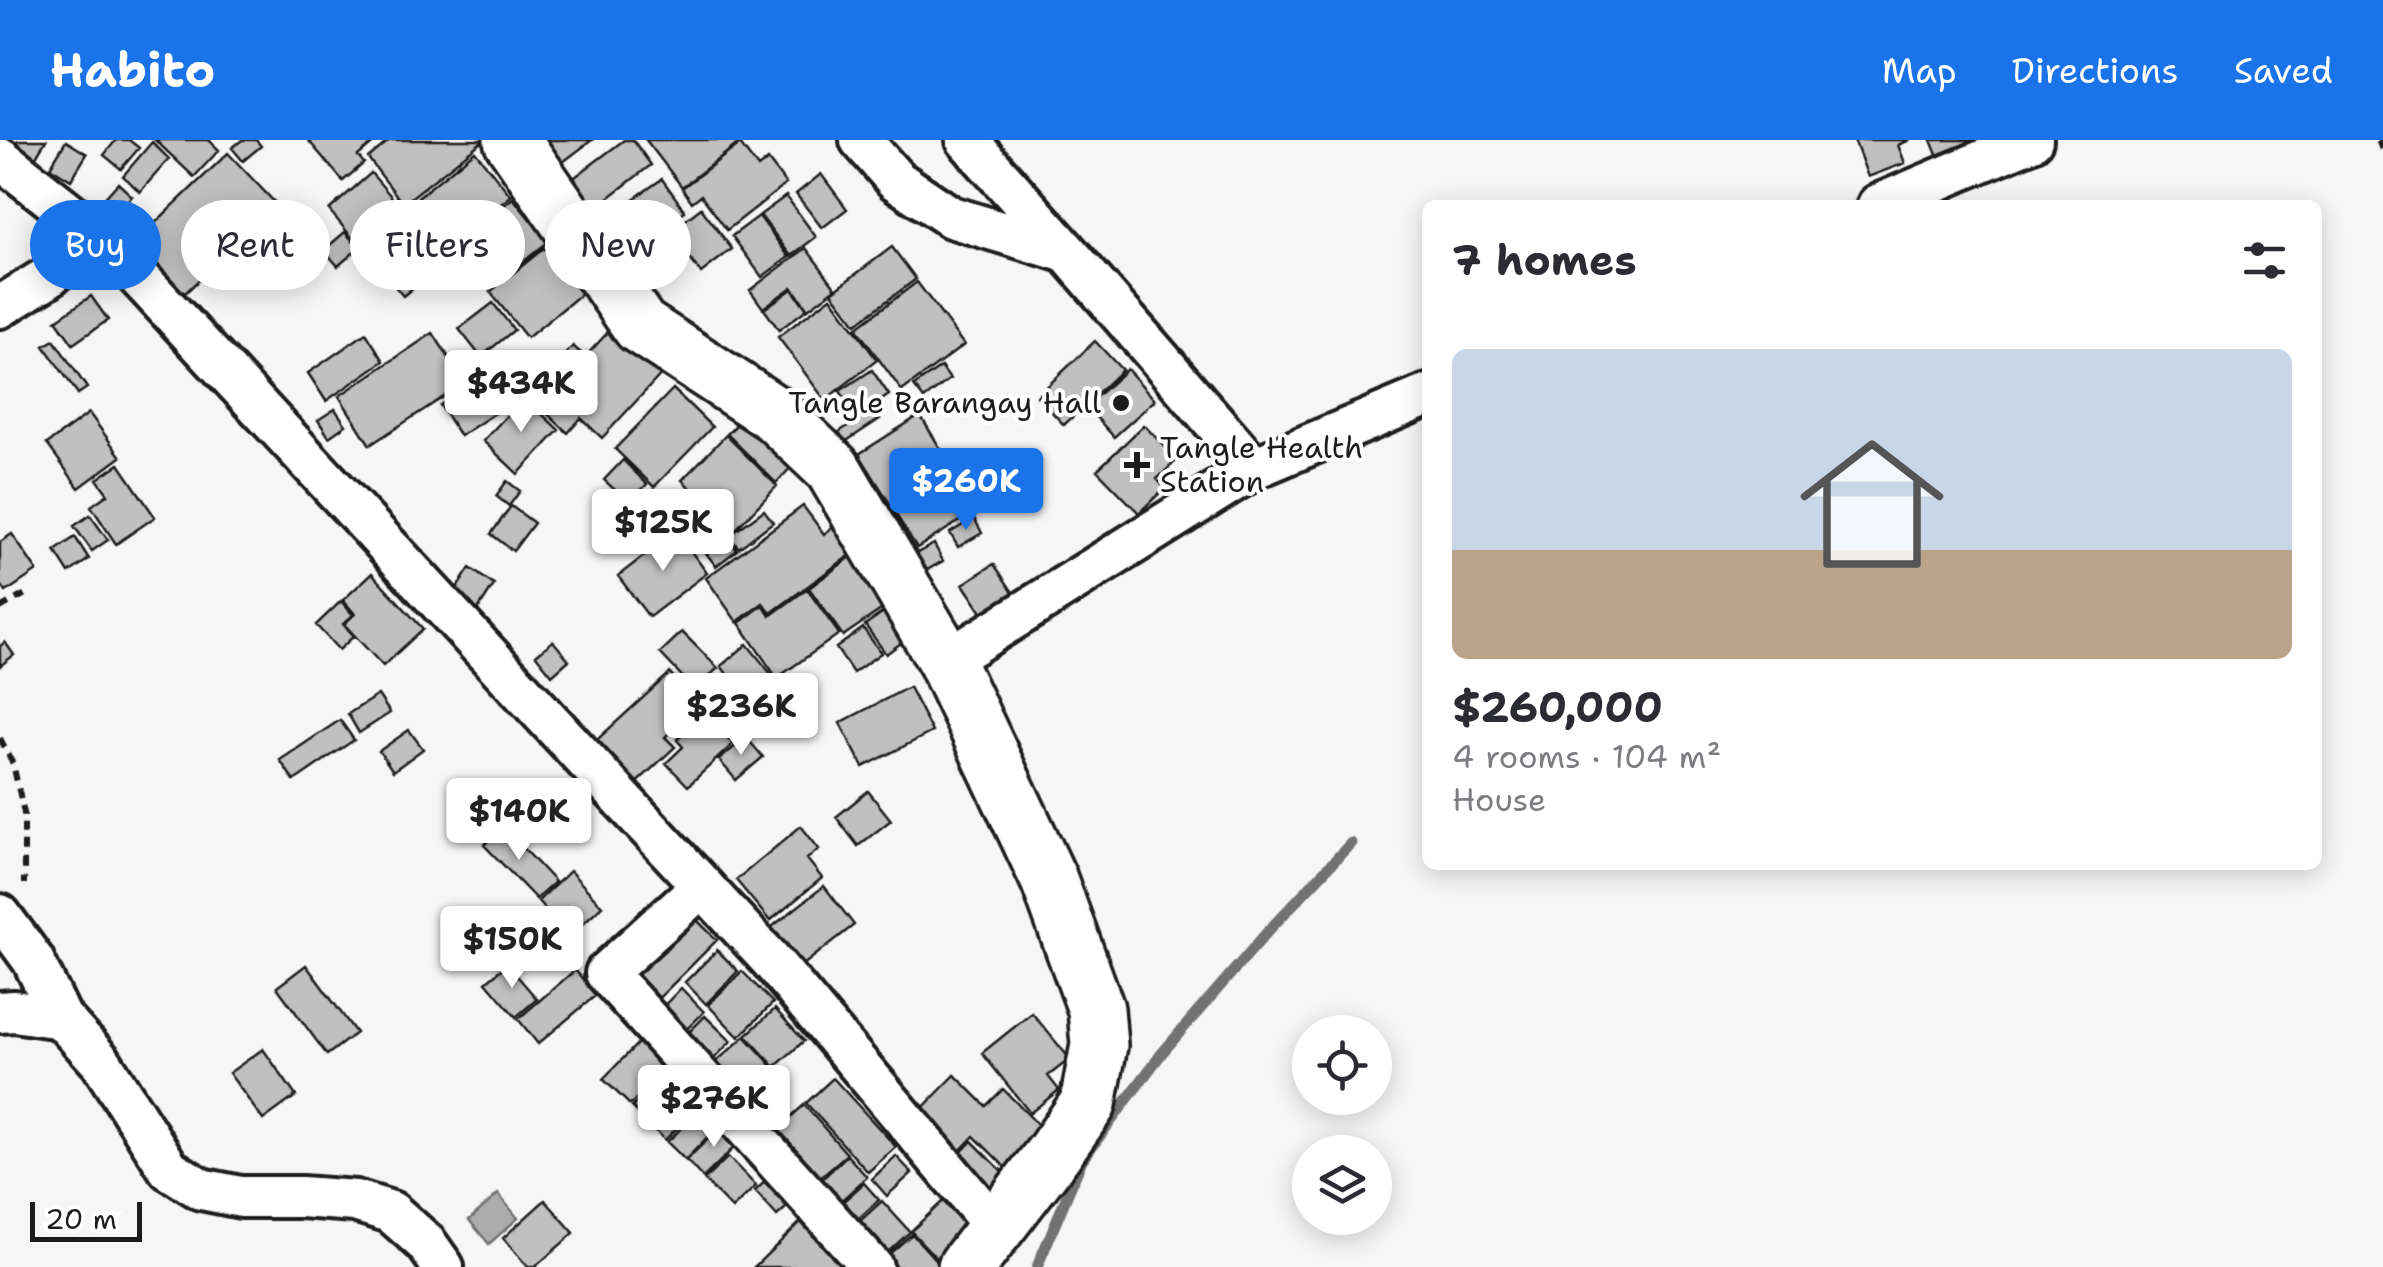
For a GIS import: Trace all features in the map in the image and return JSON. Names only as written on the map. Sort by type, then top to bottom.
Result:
[{"type":"street","points":[[151,290],[769,958],[981,1248],[1088,1104],[1099,1045],[1096,1009],[1049,880],[946,661],[833,469],[776,416],[640,326],[512,140]]},
{"type":"street","points":[[862,140],[896,180],[951,217],[1068,252]]},
{"type":"street","points":[[968,140],[1254,468]]},
{"type":"street","points":[[1890,200],[2032,140]]},
{"type":"street","points":[[0,158],[54,200]]},
{"type":"street","points":[[0,307],[30,288]]},
{"type":"street","points":[[946,661],[1254,468],[1422,398]]},
{"type":"street","points":[[702,886],[606,973],[872,1267]]},
{"type":"street","points":[[0,915],[32,960],[61,1018],[101,1062],[169,1169],[201,1189],[214,1192],[241,1197],[355,1201],[391,1212],[426,1243],[443,1267]]},
{"type":"street","points":[[0,1012],[61,1018]]},
{"type":"path","points":[[2378,140],[2383,152]]},
{"type":"path","points":[[0,608],[31,592]]},
{"type":"path","points":[[0,738],[13,764],[24,813],[24,895],[32,960]]},
{"type":"shaded area","points":[[498,1194],[518,1218],[489,1244],[469,1220]]},
{"type":"building","points":[[18,140],[46,140],[31,165],[10,153]]},
{"type":"building","points":[[116,140],[129,140],[139,148],[121,169],[104,155]]},
{"type":"building","points":[[155,140],[209,140],[219,150],[194,177]]},
{"type":"building","points":[[242,140],[256,140],[261,146],[243,161],[232,148]]},
{"type":"building","points":[[308,140],[377,140],[358,156],[364,163],[343,181]]},
{"type":"building","points":[[390,140],[484,140],[408,200],[400,200],[368,158]]},
{"type":"building","points":[[540,140],[592,140],[559,165]]},
{"type":"building","points":[[624,140],[633,140],[651,165],[606,200],[579,200],[567,183]]},
{"type":"building","points":[[646,140],[743,140],[682,187]]},
{"type":"building","points":[[1854,140],[1910,140],[1898,145],[1905,163],[1868,177]]},
{"type":"building","points":[[1931,140],[1975,140],[1937,155]]},
{"type":"building","points":[[66,141],[87,154],[71,180],[50,167]]},
{"type":"building","points":[[152,142],[169,159],[140,192],[123,176]]},
{"type":"building","points":[[740,144],[758,168],[768,160],[786,184],[727,230],[701,195],[692,202],[682,188]]},
{"type":"building","points":[[475,151],[511,196],[506,200],[418,197]]},
{"type":"building","points":[[228,153],[272,200],[181,200],[181,290],[188,290],[181,297],[161,276],[161,217]]},
{"type":"building","points":[[371,173],[394,200],[350,200],[350,235],[330,209]]},
{"type":"building","points":[[821,174],[847,209],[822,228],[796,194]]},
{"type":"building","points":[[662,179],[677,200],[632,200]]},
{"type":"building","points":[[118,183],[132,196],[129,200],[103,200]]},
{"type":"building","points":[[786,196],[816,237],[791,256],[760,215]]},
{"type":"building","points":[[701,208],[732,249],[701,273],[691,260],[691,216]]},
{"type":"building","points":[[525,213],[545,238],[545,244],[525,260]]},
{"type":"building","points":[[759,216],[789,257],[762,277],[732,236]]},
{"type":"building","points":[[345,232],[350,238],[350,256],[338,266],[330,257],[330,245]]},
{"type":"building","points":[[892,247],[916,279],[856,324],[832,292]]},
{"type":"building","points":[[544,248],[545,290],[578,290],[581,294],[527,338],[490,292],[525,290],[525,263]]},
{"type":"building","points":[[806,248],[836,288],[808,309],[792,287],[763,308],[750,290]]},
{"type":"building","points":[[917,282],[964,345],[902,391],[856,328]]},
{"type":"building","points":[[792,289],[807,309],[779,330],[764,309]]},
{"type":"building","points":[[91,296],[108,320],[73,344],[56,320]]},
{"type":"building","points":[[831,297],[877,360],[825,400],[778,337]]},
{"type":"building","points":[[493,303],[514,330],[481,357],[459,329]]},
{"type":"building","points":[[611,329],[665,370],[602,438],[581,418],[568,433],[527,395],[573,346],[585,357]]},
{"type":"building","points":[[366,333],[384,361],[326,401],[308,373]]},
{"type":"building","points":[[433,333],[465,383],[370,445],[339,396]]},
{"type":"building","points":[[54,340],[87,388],[78,394],[44,346]]},
{"type":"building","points":[[1095,341],[1122,370],[1064,425],[1037,396]]},
{"type":"building","points":[[941,367],[950,379],[924,399],[914,386]]},
{"type":"building","name":"Tangle Barangay Hall","points":[[1127,369],[1155,400],[1114,437],[1086,406]]},
{"type":"building","points":[[872,370],[889,395],[857,417],[840,391]]},
{"type":"building","points":[[486,375],[506,406],[460,436],[440,405]]},
{"type":"building","points":[[673,389],[712,427],[654,487],[615,449]]},
{"type":"building","points":[[524,397],[559,430],[518,474],[483,441]]},
{"type":"building","points":[[335,409],[346,425],[329,437],[318,420]]},
{"type":"building","points":[[873,409],[880,419],[845,442],[839,432]]},
{"type":"building","points":[[89,413],[121,457],[79,488],[47,444]]},
{"type":"building","points":[[920,415],[953,469],[892,507],[859,454]]},
{"type":"building","points":[[743,418],[799,459],[776,483],[727,434]]},
{"type":"building","name":"Tangle Health Station","points":[[1144,425],[1177,460],[1157,479],[1165,488],[1139,513],[1097,470]]},
{"type":"building","points":[[726,435],[777,486],[734,531],[682,480]]},
{"type":"building","points":[[983,454],[1006,492],[917,548],[893,510]]},
{"type":"building","points":[[623,460],[647,484],[629,503],[604,480]]},
{"type":"building","points":[[119,464],[155,517],[116,544],[91,506],[108,494],[97,479]]},
{"type":"building","points":[[507,481],[520,491],[509,506],[496,496]]},
{"type":"building","points":[[511,506],[534,523],[513,551],[491,534]]},
{"type":"building","points":[[803,506],[824,534],[834,526],[853,553],[771,613],[763,603],[737,622],[706,578]]},
{"type":"building","points":[[705,508],[724,533],[701,550],[682,525]]},
{"type":"building","points":[[764,510],[773,522],[739,548],[729,536]]},
{"type":"building","points":[[90,515],[108,540],[92,551],[74,526]]},
{"type":"building","points":[[974,518],[982,533],[958,547],[950,533]]},
{"type":"building","points":[[676,531],[707,573],[649,617],[618,576]]},
{"type":"building","points":[[12,534],[37,571],[6,592],[0,583],[0,542]]},
{"type":"building","points":[[727,536],[737,550],[716,566],[706,553]]},
{"type":"building","points":[[75,537],[89,559],[69,573],[55,551]]},
{"type":"building","points":[[934,544],[943,561],[916,576],[906,559]]},
{"type":"building","points":[[859,551],[894,601],[843,636],[809,588]]},
{"type":"building","points":[[994,564],[1022,606],[991,626],[963,584]]},
{"type":"building","points":[[470,568],[494,585],[473,617],[449,600]]},
{"type":"building","points":[[372,573],[423,629],[383,666],[344,624],[355,614],[343,600]]},
{"type":"building","points":[[807,589],[839,634],[777,678],[739,623],[763,605],[770,616]]},
{"type":"building","points":[[341,601],[353,615],[343,624],[354,636],[339,650],[316,625]]},
{"type":"building","points":[[892,606],[912,635],[886,654],[865,625]]},
{"type":"building","points":[[863,628],[881,653],[853,673],[836,648]]},
{"type":"building","points":[[682,632],[718,668],[695,690],[660,653]]},
{"type":"building","points":[[553,641],[569,660],[552,675],[536,655]]},
{"type":"building","points":[[5,642],[14,655],[0,666],[0,646]]},
{"type":"building","points":[[747,644],[772,675],[744,697],[721,666]]},
{"type":"building","points":[[670,673],[699,706],[665,737],[675,747],[628,791],[589,747]]},
{"type":"building","points":[[909,687],[932,732],[863,767],[840,723]]},
{"type":"building","points":[[735,694],[746,705],[734,716],[724,705]]},
{"type":"building","points":[[378,695],[390,713],[359,733],[348,714]]},
{"type":"building","points":[[705,713],[733,744],[688,786],[666,763],[683,747],[677,740]]},
{"type":"building","points":[[340,720],[354,740],[294,781],[280,760]]},
{"type":"building","points":[[409,730],[423,749],[393,771],[379,751]]},
{"type":"building","points":[[746,737],[763,757],[736,780],[719,760]]},
{"type":"building","points":[[868,791],[891,820],[858,846],[836,817]]},
{"type":"building","points":[[503,826],[555,882],[536,899],[484,845]]},
{"type":"building","points":[[801,826],[819,849],[807,859],[822,878],[770,921],[736,880]]},
{"type":"building","points":[[570,871],[602,906],[569,936],[538,901]]},
{"type":"building","points":[[824,886],[854,925],[798,969],[768,930]]},
{"type":"building","points":[[691,914],[717,940],[659,998],[634,973]]},
{"type":"building","points":[[717,950],[738,971],[706,1004],[685,982]]},
{"type":"building","points":[[507,964],[537,999],[516,1017],[486,982]]},
{"type":"building","points":[[306,965],[356,1033],[327,1055],[277,987]]},
{"type":"building","points":[[575,970],[596,995],[538,1044],[518,1019]]},
{"type":"building","points":[[742,971],[773,1003],[739,1037],[708,1005]]},
{"type":"building","points":[[681,988],[704,1012],[680,1036],[657,1013]]},
{"type":"building","points":[[775,1009],[804,1041],[775,1067],[746,1035]]},
{"type":"building","points":[[1032,1013],[1070,1059],[1048,1076],[1059,1090],[1030,1113],[982,1053]]},
{"type":"building","points":[[705,1016],[731,1041],[708,1065],[682,1039]]},
{"type":"building","points":[[651,1030],[672,1061],[630,1105],[603,1079]]},
{"type":"building","points":[[745,1036],[774,1068],[736,1103],[707,1070]]},
{"type":"building","points":[[263,1049],[296,1096],[263,1120],[229,1073]]},
{"type":"building","points":[[669,1068],[679,1078],[667,1090],[657,1079]]},
{"type":"building","points":[[955,1075],[986,1106],[1003,1089],[1046,1133],[1009,1171],[974,1136],[954,1157],[914,1117]]},
{"type":"building","points":[[833,1078],[896,1147],[868,1172],[806,1103]]},
{"type":"building","points":[[657,1082],[690,1115],[665,1140],[632,1107]]},
{"type":"building","points":[[804,1105],[847,1154],[811,1185],[769,1136]]},
{"type":"building","points":[[704,1106],[721,1123],[685,1160],[667,1142]]},
{"type":"building","points":[[725,1123],[742,1140],[703,1178],[686,1160]]},
{"type":"building","points":[[972,1141],[1005,1174],[987,1192],[954,1160]]},
{"type":"building","points":[[847,1155],[867,1177],[833,1208],[814,1187]]},
{"type":"building","points":[[896,1156],[912,1173],[887,1196],[872,1179]]},
{"type":"building","points":[[728,1157],[756,1186],[732,1209],[704,1180]]},
{"type":"building","points":[[772,1175],[795,1200],[777,1216],[755,1191]]},
{"type":"building","points":[[864,1183],[879,1200],[847,1229],[832,1211]]},
{"type":"building","points":[[545,1200],[574,1233],[535,1267],[528,1267],[503,1238]]},
{"type":"building","points":[[882,1201],[910,1232],[877,1262],[850,1230]]},
{"type":"building","points":[[943,1201],[976,1237],[944,1266],[911,1231]]},
{"type":"building","points":[[807,1216],[855,1267],[754,1267]]},
{"type":"building","points":[[912,1234],[942,1267],[883,1267],[879,1263]]},
{"type":"waterway","points":[[1037,1267],[1082,1160],[1162,1053],[1351,843]]},
{"type":"place","name":"Tangle Barangay Hall","points":[[1121,403]]},
{"type":"place","name":"Tangle Health Station","points":[[1137,465]]}]
